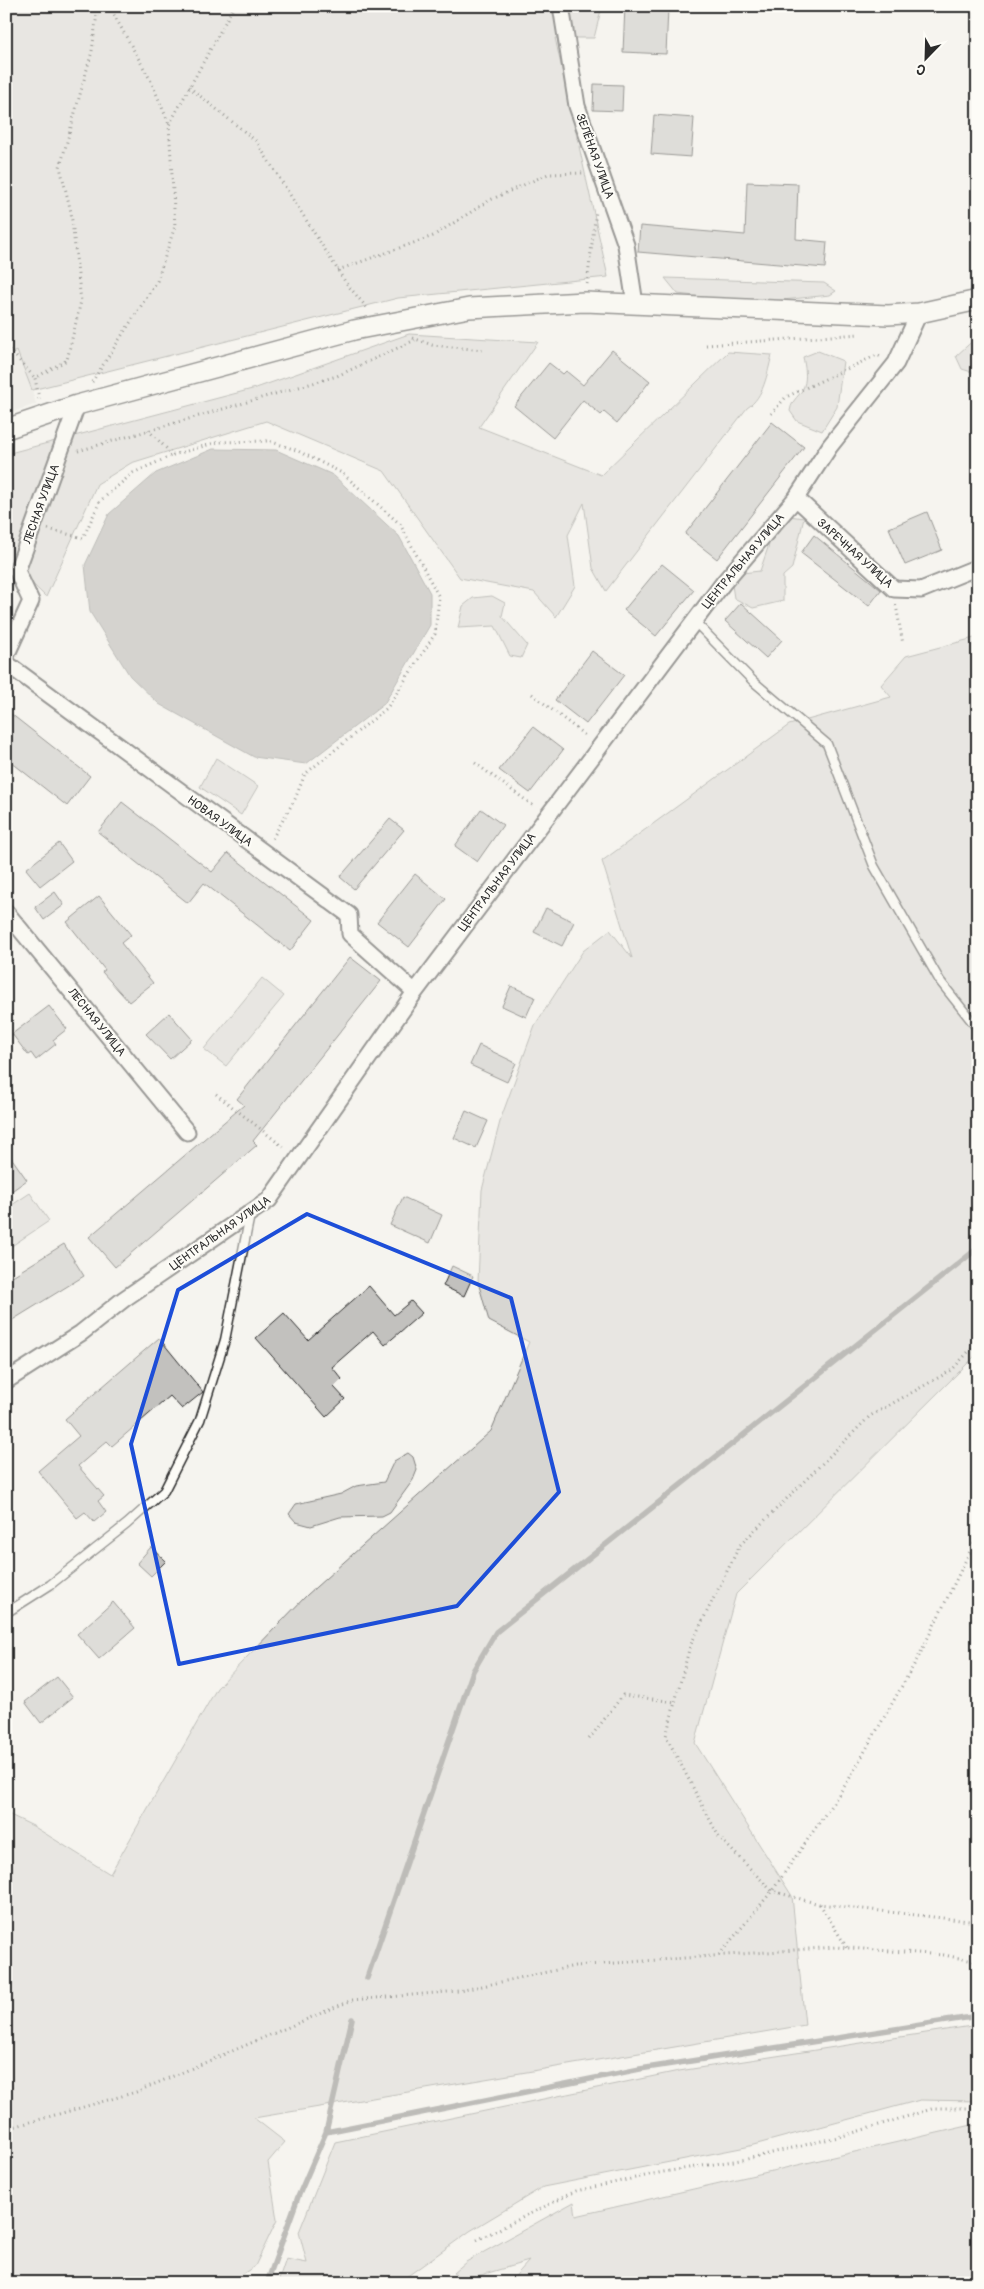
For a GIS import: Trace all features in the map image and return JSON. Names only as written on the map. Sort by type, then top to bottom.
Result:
[{"type":"street","name":"ЗЕЛЁНАЯ УЛИЦА","points":[[561,6],[577,106],[626,245],[635,304]]},
{"type":"street","points":[[6,428],[77,406],[354,330],[469,308],[585,302],[888,315],[919,313],[978,300]]},
{"type":"street","name":"ЦЕНТРАЛЬНАЯ УЛИЦА","points":[[6,1381],[80,1333],[124,1299],[270,1200],[415,992],[694,621],[724,582],[796,498],[830,446],[896,363],[919,313]]},
{"type":"street","name":"ЛЕСНАЯ УЛИЦА","points":[[6,656],[31,601],[17,571],[77,406]]},
{"type":"street","name":"ЗАРЕЧНАЯ УЛИЦА","points":[[796,498],[894,589],[921,590],[978,567]]},
{"type":"street","name":"НОВАЯ УЛИЦА","points":[[6,663],[350,916],[350,934],[415,992]]},
{"type":"street","name":"ЛЕСНАЯ УЛИЦА","points":[[6,912],[187,1132]]},
{"type":"lane","points":[[694,621],[754,682],[827,744],[874,866],[940,981],[978,1029]]},
{"type":"lane","points":[[6,1614],[50,1586],[127,1524],[164,1491],[200,1420],[225,1340],[250,1214]]},
{"type":"path","points":[[35,378],[67,360],[80,301],[71,212],[60,167],[92,51],[98,6]]},
{"type":"path","points":[[77,406],[158,281],[174,226],[169,125],[151,81],[109,6]]},
{"type":"path","points":[[169,125],[234,6]]},
{"type":"path","points":[[189,87],[256,141],[338,270],[380,325]]},
{"type":"path","points":[[338,270],[433,236],[490,200],[548,174],[601,172]]},
{"type":"path","points":[[585,302],[596,209]]},
{"type":"path","points":[[706,345],[868,333]]},
{"type":"path","points":[[407,336],[432,345],[484,350]]},
{"type":"path","points":[[58,457],[337,376],[416,339]]},
{"type":"path","points":[[6,346],[35,378],[41,417]]},
{"type":"path","points":[[771,414],[786,397],[877,355],[896,363]]},
{"type":"path","points":[[148,430],[173,455]]},
{"type":"path","points":[[33,525],[83,538],[100,501],[133,473],[173,455],[218,442],[269,441],[296,450],[342,473],[400,524],[439,596],[436,634],[387,708],[305,774],[264,853]]},
{"type":"path","points":[[894,589],[903,644]]},
{"type":"path","points":[[532,694],[599,747]]},
{"type":"path","points":[[475,763],[547,816]]},
{"type":"path","points":[[216,1094],[298,1159]]},
{"type":"path","points":[[978,1341],[952,1370],[870,1416],[740,1545],[690,1646],[666,1736],[720,1837],[772,1891],[819,1904],[978,1922]]},
{"type":"path","points":[[718,1956],[772,1891],[852,1772],[919,1656],[978,1535]]},
{"type":"path","points":[[589,1739],[623,1695],[675,1702]]},
{"type":"path","points":[[819,1904],[848,1948]]},
{"type":"path","points":[[6,2129],[136,2092],[352,2000],[459,1991],[575,1966],[836,1947],[944,1955],[978,1962]]},
{"type":"path","points":[[477,2240],[576,2191],[663,2172],[747,2159],[846,2135],[935,2108],[972,2108],[978,2110]]},
{"type":"path","points":[[969,2283],[978,2266]]},
{"type":"highlighted area","points":[[307,1214],[511,1298],[559,1492],[457,1606],[179,1664],[131,1444],[178,1290]]},
{"type":"shaded area","points":[[6,6],[602,6],[594,38],[555,38],[608,277],[398,298],[32,390],[17,351],[6,354]]},
{"type":"shaded area","points":[[665,278],[824,283],[836,291],[830,295],[754,303],[678,294]]},
{"type":"shaded area","points":[[409,334],[538,342],[479,427],[601,475],[728,352],[772,355],[764,384],[757,398],[747,408],[606,591],[593,568],[584,503],[568,535],[575,586],[556,617],[534,592],[460,578],[384,471],[266,421],[131,463],[97,484],[46,597],[6,558],[6,454],[256,388]]},
{"type":"shaded area","points":[[978,336],[978,372],[975,373],[962,369],[956,356]]},
{"type":"shaded area","points":[[17,351],[36,404],[6,414],[6,354]]},
{"type":"shaded area","points":[[818,351],[843,361],[837,407],[822,431],[797,421],[790,411],[805,383],[803,357]]},
{"type":"shaded area","points":[[213,449],[276,450],[333,475],[399,536],[430,593],[430,625],[384,704],[306,764],[254,757],[159,704],[130,676],[90,612],[85,565],[109,514],[156,473]]},
{"type":"shaded area","points":[[789,516],[804,518],[792,568],[783,576],[783,601],[753,608],[734,598],[732,585],[742,573],[760,571],[774,530]]},
{"type":"shaded area","points":[[492,596],[505,603],[502,616],[527,645],[521,658],[510,656],[495,626],[458,628],[463,606],[473,598]]},
{"type":"shaded area","points":[[978,637],[978,1353],[736,1594],[695,1743],[792,1896],[805,2025],[254,2118],[285,2142],[268,2162],[277,2220],[255,2266],[229,2283],[6,2283],[6,1813],[33,1826],[110,1874],[217,1688],[307,1595],[491,1431],[529,1342],[489,1321],[478,1282],[482,1190],[501,1118],[535,1025],[583,951],[610,930],[632,958],[602,861],[789,725],[891,697],[881,685],[906,656]]},
{"type":"shaded area","points":[[216,758],[258,786],[241,815],[200,787]]},
{"type":"shaded area","points":[[262,978],[284,996],[226,1066],[204,1049]]},
{"type":"shaded area","points":[[30,1193],[49,1221],[7,1249],[6,1209]]},
{"type":"shaded area","points":[[408,1453],[413,1457],[417,1470],[413,1480],[390,1512],[382,1516],[340,1517],[311,1526],[296,1522],[289,1514],[296,1504],[341,1494],[356,1486],[384,1482],[394,1461]]},
{"type":"shaded area","points":[[978,2025],[978,2101],[920,2100],[746,2147],[543,2187],[470,2231],[398,2283],[278,2283],[286,2259],[307,2263],[299,2232],[335,2142],[679,2071]]},
{"type":"shaded area","points":[[972,2125],[978,2127],[978,2283],[509,2283],[529,2261],[464,2280],[453,2273],[466,2262],[574,2202],[576,2216]]},
{"type":"building","points":[[625,6],[668,8],[666,54],[623,52]]},
{"type":"building","points":[[594,84],[623,85],[622,111],[593,110]]},
{"type":"building","points":[[654,115],[694,118],[691,157],[651,154]]},
{"type":"building","points":[[747,182],[798,184],[796,239],[827,242],[825,268],[638,252],[640,226],[745,235]]},
{"type":"building","points":[[612,350],[650,381],[617,423],[604,412],[601,415],[583,400],[553,438],[514,406],[549,363],[563,374],[566,371],[583,385]]},
{"type":"building","points":[[772,422],[804,447],[717,559],[685,534]]},
{"type":"building","points":[[927,512],[942,550],[905,565],[889,528]]},
{"type":"building","points":[[814,535],[881,590],[869,606],[801,553]]},
{"type":"building","points":[[662,564],[694,590],[656,636],[624,610]]},
{"type":"building","points":[[741,603],[782,640],[766,658],[725,621]]},
{"type":"building","points":[[592,651],[624,675],[586,724],[555,700]]},
{"type":"building","points":[[6,710],[90,776],[67,806],[6,758]]},
{"type":"building","points":[[533,727],[563,750],[530,793],[499,770]]},
{"type":"building","points":[[122,802],[212,872],[228,853],[314,920],[290,951],[204,883],[188,903],[98,832]]},
{"type":"building","points":[[481,809],[503,825],[477,862],[455,846]]},
{"type":"building","points":[[390,819],[404,830],[354,889],[340,877]]},
{"type":"building","points":[[59,843],[72,861],[40,886],[26,869]]},
{"type":"building","points":[[415,874],[446,899],[409,947],[377,922]]},
{"type":"building","points":[[55,892],[64,905],[44,920],[35,907]]},
{"type":"building","points":[[99,896],[131,935],[121,943],[153,983],[129,1002],[102,972],[105,970],[67,922]]},
{"type":"building","points":[[546,908],[574,922],[562,946],[534,932]]},
{"type":"building","points":[[350,957],[381,981],[253,1141],[257,1145],[115,1267],[89,1237],[244,1105],[237,1099]]},
{"type":"building","points":[[511,986],[535,997],[526,1017],[502,1006]]},
{"type":"building","points":[[49,1006],[67,1029],[53,1040],[56,1044],[36,1060],[31,1053],[28,1055],[12,1034]]},
{"type":"building","points":[[169,1013],[192,1039],[170,1059],[146,1034]]},
{"type":"building","points":[[479,1045],[516,1063],[507,1082],[470,1065]]},
{"type":"building","points":[[466,1111],[488,1121],[476,1148],[454,1138]]},
{"type":"building","points":[[6,1150],[27,1180],[6,1195]]},
{"type":"building","points":[[403,1197],[442,1215],[430,1243],[390,1225]]},
{"type":"building","points":[[64,1244],[84,1276],[6,1324],[6,1280]]},
{"type":"building","points":[[452,1266],[473,1276],[464,1296],[443,1286]]},
{"type":"building","points":[[369,1286],[394,1315],[411,1301],[422,1313],[385,1345],[373,1331],[332,1367],[342,1379],[334,1387],[345,1399],[326,1417],[256,1338],[284,1313],[308,1340]]},
{"type":"building","points":[[159,1338],[203,1392],[182,1409],[170,1396],[112,1446],[107,1441],[78,1466],[104,1496],[98,1501],[106,1512],[94,1522],[85,1512],[77,1518],[38,1471],[79,1436],[65,1419]]},
{"type":"building","points":[[151,1547],[166,1561],[151,1576],[137,1563]]},
{"type":"building","points":[[113,1602],[135,1628],[99,1659],[77,1634]]},
{"type":"building","points":[[57,1677],[73,1697],[41,1723],[25,1702]]},
{"type":"waterway","points":[[367,1978],[473,1671],[496,1632],[978,1248]]},
{"type":"waterway","points":[[267,2283],[298,2197],[326,2132],[640,2069],[978,2016]]},
{"type":"waterway","points":[[326,2132],[352,2019]]}]
